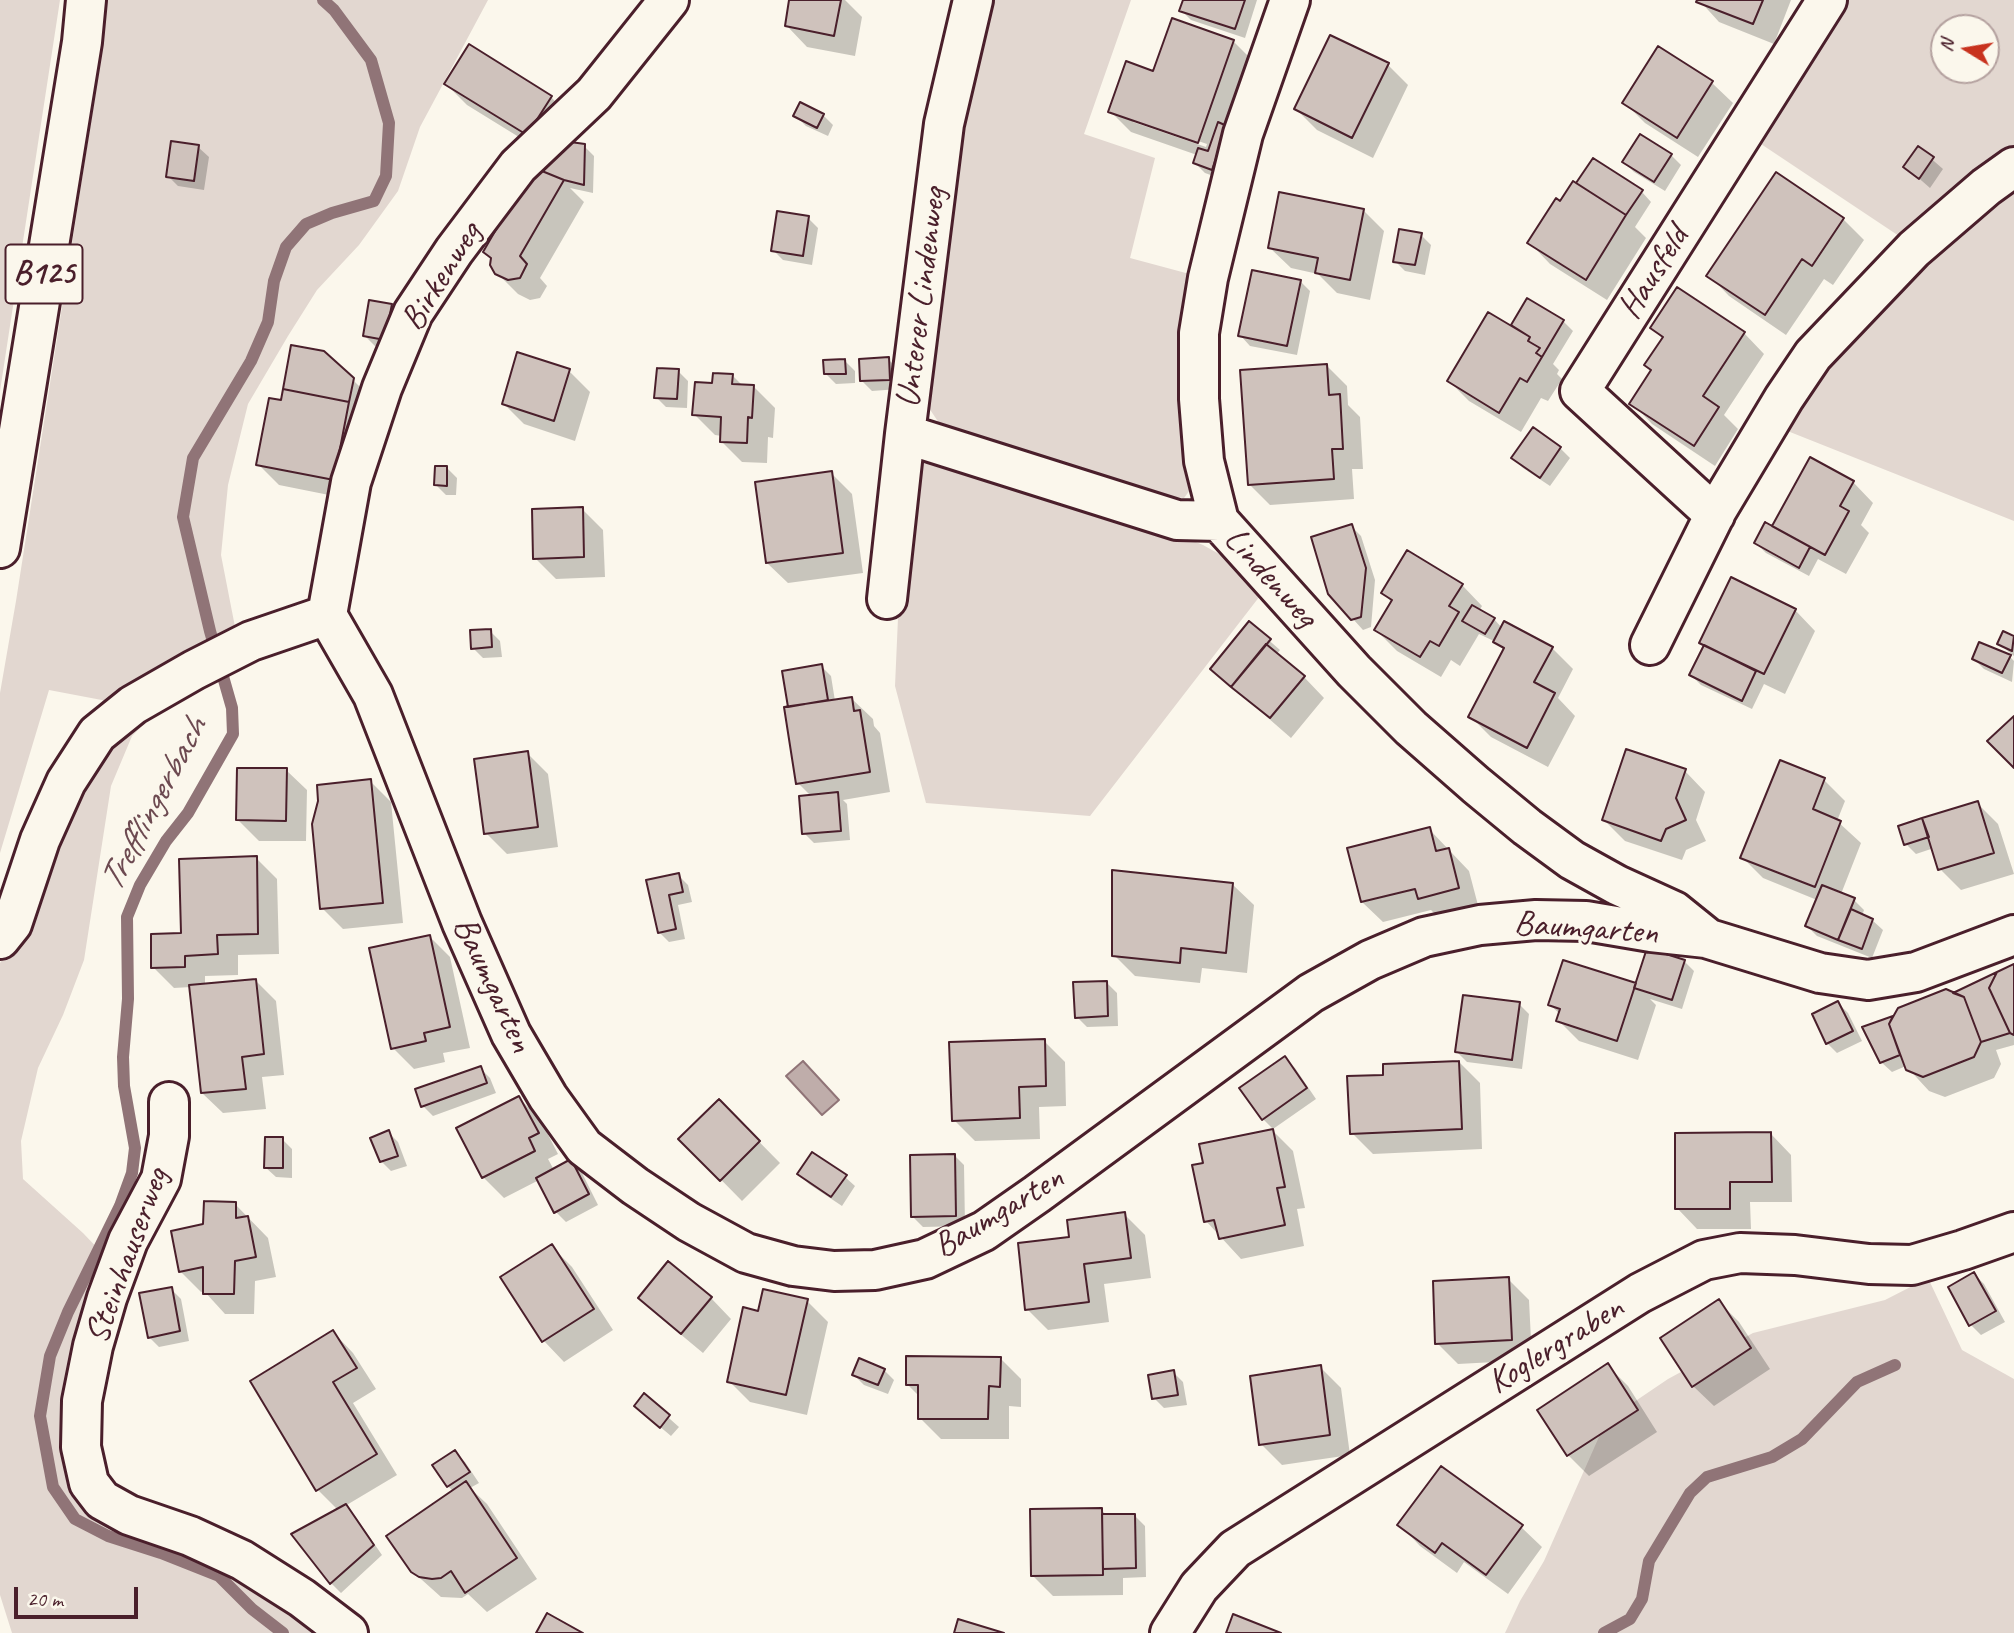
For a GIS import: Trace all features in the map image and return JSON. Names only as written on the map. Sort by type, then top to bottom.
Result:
[{"type":"street","name":"B125","points":[[0,548],[82,42],[86,0]]},
{"type":"street","name":"Birkenweg","points":[[327,615],[351,481],[382,388],[413,313],[454,251],[517,166],[594,94],[669,0]]},
{"type":"street","name":"Unterer Lindenweg","points":[[887,599],[944,124],[972,0]]},
{"type":"street","name":"Lindenweg","points":[[1290,0],[1243,134],[1208,278],[1199,333],[1199,399],[1204,461],[1219,522],[1354,671],[1411,728],[1476,785],[1572,860],[1617,885],[1674,911],[1706,938]]},
{"type":"street","name":"Hausfeld","points":[[1715,515],[1580,391],[1827,0]]},
{"type":"street","points":[[1650,645],[1715,515],[1784,398],[1813,355],[1914,249],[1986,187],[2014,167]]},
{"type":"street","points":[[905,434],[1177,520],[1219,522]]},
{"type":"street","points":[[0,939],[12,924],[40,840],[66,782],[97,734],[133,705],[220,656],[251,641],[327,615]]},
{"type":"street","name":"Baumgarten","points":[[327,615],[373,695],[462,923],[512,1034],[548,1097],[584,1147],[635,1186],[689,1222],[746,1253],[793,1266],[834,1271],[875,1270],[925,1259],[984,1231],[1311,993],[1370,960],[1424,937],[1480,925],[1536,920],[1586,922],[1706,938],[1820,973],[1868,979],[1916,972],[2014,935]]},
{"type":"street","name":"Steinhauserweg","points":[[169,1102],[169,1136],[161,1178],[128,1241],[93,1346],[82,1401],[81,1447],[89,1483],[102,1500],[129,1515],[190,1536],[242,1560],[302,1598],[348,1633]]},
{"type":"street","name":"Koglergraben","points":[[1170,1633],[1199,1587],[1235,1549],[1640,1293],[1704,1260],[1740,1253],[1912,1265],[1963,1251],[2014,1232]]},
{"type":"shaded area","points":[[0,0],[60,0],[0,391]]},
{"type":"shaded area","points":[[107,0],[488,0],[420,127],[398,191],[359,245],[317,290],[248,404],[228,485],[221,555],[236,632],[126,685],[107,701],[49,690],[0,853],[0,693],[102,51]]},
{"type":"shaded area","points":[[990,0],[1131,0],[1084,134],[1155,158],[1130,258],[1197,276],[1194,476],[1190,490],[1184,498],[1164,496],[956,430],[939,423],[927,405],[959,133]]},
{"type":"shaded area","points":[[1848,0],[2014,0],[2014,149],[1905,240],[1758,142]]},
{"type":"shaded area","points":[[2014,192],[2014,521],[1785,430],[1827,364],[1905,284]]},
{"type":"shaded area","points":[[937,460],[1173,533],[1203,545],[1230,560],[1263,592],[1090,816],[926,803],[895,686],[898,618],[911,480],[921,465]]},
{"type":"shaded area","points":[[165,703],[132,736],[111,786],[84,960],[63,1015],[38,1068],[21,1141],[23,1179],[105,1256],[81,1313],[69,1372],[71,1475],[327,1633],[12,1633],[0,1595],[0,963],[11,948],[80,789],[113,742]]},
{"type":"shaded area","points":[[803,1061],[839,1100],[822,1115],[786,1076]]},
{"type":"shaded area","points":[[1928,1278],[1962,1350],[2014,1379],[2014,1633],[1505,1633],[1544,1561],[1606,1421],[1668,1379],[1753,1333],[1885,1300]]},
{"type":"building","points":[[789,0],[841,0],[834,36],[785,26]]},
{"type":"building","points":[[1183,0],[1245,0],[1235,29],[1179,11]]},
{"type":"building","points":[[1763,0],[1753,24],[1696,2]]},
{"type":"building","points":[[1172,18],[1234,40],[1198,143],[1108,112],[1126,61],[1153,71]]},
{"type":"building","points":[[1330,35],[1389,63],[1352,138],[1294,109]]},
{"type":"building","points":[[469,44],[552,96],[527,135],[444,84]]},
{"type":"building","points":[[1658,46],[1713,81],[1677,138],[1622,103]]},
{"type":"building","points":[[800,102],[824,114],[817,128],[793,116]]},
{"type":"building","points":[[1218,122],[1227,126],[1212,170],[1193,163],[1198,148],[1208,151]]},
{"type":"building","points":[[1640,134],[1672,154],[1654,182],[1622,162]]},
{"type":"building","points":[[171,141],[199,145],[194,181],[166,177]]},
{"type":"building","points":[[563,141],[585,144],[584,185],[537,169]]},
{"type":"building","points":[[1918,146],[1934,157],[1919,179],[1903,167]]},
{"type":"building","points":[[1593,158],[1643,190],[1626,215],[1576,183]]},
{"type":"building","points":[[537,169],[564,180],[520,256],[527,264],[520,278],[508,280],[495,274],[490,265],[491,258],[483,252],[528,174]]},
{"type":"building","points":[[1776,172],[1844,218],[1812,266],[1802,259],[1765,315],[1706,276]]},
{"type":"building","points":[[1573,181],[1626,215],[1586,280],[1527,243],[1556,198],[1560,201]]},
{"type":"building","points":[[1279,192],[1364,209],[1350,280],[1315,273],[1318,258],[1268,248]]},
{"type":"building","points":[[777,211],[809,216],[803,256],[771,251]]},
{"type":"building","points":[[1399,229],[1422,233],[1415,265],[1393,262]]},
{"type":"building","points":[[1252,270],[1301,280],[1287,346],[1238,336]]},
{"type":"building","points":[[1677,287],[1745,332],[1703,396],[1719,407],[1694,446],[1629,404],[1651,370],[1644,365],[1663,337],[1650,328]]},
{"type":"building","points":[[1527,298],[1564,320],[1542,357],[1536,353],[1540,348],[1528,341],[1530,337],[1511,325]]},
{"type":"building","points":[[369,300],[392,304],[385,340],[363,336]]},
{"type":"building","points":[[1488,312],[1530,337],[1528,341],[1540,348],[1536,353],[1542,357],[1527,382],[1520,378],[1499,413],[1447,381]]},
{"type":"building","points":[[291,345],[324,351],[354,378],[349,402],[283,389]]},
{"type":"building","points":[[517,352],[570,369],[554,421],[502,404]]},
{"type":"building","points":[[889,357],[890,380],[860,381],[859,359]]},
{"type":"building","points":[[845,359],[846,374],[824,374],[823,360]]},
{"type":"building","points":[[1327,364],[1329,395],[1340,394],[1343,449],[1332,449],[1334,479],[1248,485],[1240,370]]},
{"type":"building","points":[[657,368],[679,369],[677,399],[654,398]]},
{"type":"building","points":[[713,373],[733,374],[732,384],[754,385],[752,418],[748,417],[747,443],[720,442],[721,417],[692,415],[695,382],[712,383]]},
{"type":"building","points":[[283,389],[349,402],[334,480],[256,465],[269,398],[281,400]]},
{"type":"building","points":[[1533,427],[1561,447],[1540,478],[1511,458]]},
{"type":"building","points":[[1810,457],[1854,481],[1840,506],[1849,511],[1825,555],[1772,526]]},
{"type":"building","points":[[435,466],[447,466],[447,486],[434,485]]},
{"type":"building","points":[[832,471],[843,553],[766,563],[755,482]]},
{"type":"building","points":[[583,507],[584,557],[533,559],[532,509]]},
{"type":"building","points":[[1765,522],[1810,547],[1799,568],[1754,543]]},
{"type":"building","points":[[1352,524],[1366,568],[1361,617],[1351,620],[1328,594],[1311,537]]},
{"type":"building","points":[[1407,550],[1463,584],[1449,606],[1459,612],[1439,646],[1430,641],[1420,657],[1374,630],[1392,600],[1381,593]]},
{"type":"building","points":[[1731,577],[1796,609],[1764,674],[1699,643]]},
{"type":"building","points":[[1472,605],[1495,618],[1485,634],[1462,621]]},
{"type":"building","points":[[1249,621],[1271,639],[1231,687],[1210,669]]},
{"type":"building","points":[[1504,621],[1553,647],[1534,682],[1555,693],[1527,748],[1468,717],[1504,648],[1493,642]]},
{"type":"building","points":[[491,629],[492,647],[471,649],[470,630]]},
{"type":"building","points":[[2003,631],[2014,636],[2012,651],[1997,644]]},
{"type":"building","points":[[1979,642],[2011,655],[2002,673],[1972,659]]},
{"type":"building","points":[[1266,644],[1305,676],[1270,718],[1231,687]]},
{"type":"building","points":[[1704,645],[1756,671],[1742,701],[1689,675]]},
{"type":"building","points":[[822,664],[828,700],[788,707],[782,671]]},
{"type":"building","points":[[852,697],[854,711],[860,710],[870,772],[796,784],[784,707]]},
{"type":"building","points":[[2014,716],[2014,768],[1987,741]]},
{"type":"building","points":[[1626,749],[1686,769],[1676,798],[1686,820],[1666,829],[1661,841],[1602,820]]},
{"type":"building","points":[[528,751],[538,827],[484,834],[474,759]]},
{"type":"building","points":[[1780,760],[1825,778],[1813,809],[1841,821],[1815,887],[1740,858]]},
{"type":"building","points":[[237,768],[287,768],[286,821],[236,820]]},
{"type":"building","points":[[371,779],[383,903],[320,909],[312,824],[318,801],[317,785]]},
{"type":"building","points":[[838,792],[841,831],[802,834],[799,796]]},
{"type":"building","points":[[1978,801],[1994,853],[1938,870],[1922,818]]},
{"type":"building","points":[[1922,818],[1929,837],[1904,845],[1898,826]]},
{"type":"building","points":[[1430,827],[1436,851],[1449,848],[1459,888],[1418,899],[1415,889],[1361,902],[1347,848]]},
{"type":"building","points":[[257,856],[258,934],[217,935],[218,954],[185,956],[185,967],[151,968],[151,934],[181,933],[179,859]]},
{"type":"building","points":[[1112,870],[1233,883],[1226,953],[1181,948],[1180,963],[1112,956]]},
{"type":"building","points":[[679,873],[683,892],[669,895],[676,929],[658,933],[646,880]]},
{"type":"building","points":[[1822,885],[1855,898],[1838,940],[1805,926]]},
{"type":"building","points":[[1851,909],[1873,919],[1862,949],[1838,940]]},
{"type":"building","points":[[430,935],[450,1027],[424,1033],[426,1041],[391,1049],[369,948]]},
{"type":"building","points":[[1647,948],[1685,960],[1672,1000],[1634,988]]},
{"type":"building","points":[[1563,960],[1636,983],[1617,1041],[1556,1021],[1560,1009],[1548,1005]]},
{"type":"building","points":[[2014,964],[2014,1035],[2010,1033],[1989,988],[1997,972]]},
{"type":"building","points":[[1997,972],[1989,988],[2010,1033],[1981,1042],[1964,997],[1953,993]]},
{"type":"building","points":[[256,979],[264,1054],[242,1057],[246,1089],[201,1093],[189,985]]},
{"type":"building","points":[[1107,981],[1108,1016],[1075,1018],[1073,982]]},
{"type":"building","points":[[1946,989],[1964,997],[1981,1042],[1974,1057],[1923,1077],[1906,1070],[1889,1024],[1898,1008]]},
{"type":"building","points":[[1463,995],[1520,1002],[1512,1060],[1455,1052]]},
{"type":"building","points":[[1838,1001],[1853,1031],[1826,1044],[1812,1014]]},
{"type":"building","points":[[1893,1016],[1889,1024],[1900,1055],[1880,1063],[1862,1027]]},
{"type":"building","points":[[1045,1039],[1046,1086],[1019,1087],[1020,1118],[952,1121],[949,1042]]},
{"type":"building","points":[[1285,1056],[1307,1088],[1262,1120],[1239,1088]]},
{"type":"building","points":[[1459,1061],[1462,1129],[1350,1134],[1347,1076],[1383,1075],[1383,1064]]},
{"type":"building","points":[[481,1066],[487,1083],[421,1107],[415,1089]]},
{"type":"building","points":[[519,1096],[539,1133],[529,1138],[535,1151],[482,1178],[456,1128]]},
{"type":"building","points":[[719,1099],[760,1141],[720,1181],[678,1139]]},
{"type":"building","points":[[1273,1129],[1285,1187],[1277,1188],[1285,1225],[1219,1239],[1214,1220],[1204,1222],[1192,1165],[1203,1163],[1199,1144]]},
{"type":"building","points":[[389,1130],[398,1156],[380,1162],[370,1138]]},
{"type":"building","points":[[1771,1132],[1772,1182],[1730,1182],[1730,1209],[1675,1209],[1675,1133]]},
{"type":"building","points":[[265,1137],[283,1137],[283,1168],[264,1168]]},
{"type":"building","points":[[812,1152],[847,1175],[831,1197],[797,1174]]},
{"type":"building","points":[[955,1154],[956,1216],[911,1217],[910,1155]]},
{"type":"building","points":[[571,1159],[589,1194],[554,1213],[536,1178]]},
{"type":"building","points":[[204,1201],[236,1202],[236,1218],[248,1216],[256,1257],[235,1261],[234,1294],[203,1294],[203,1267],[179,1272],[171,1231],[203,1224]]},
{"type":"building","points":[[1125,1212],[1131,1258],[1084,1264],[1089,1302],[1025,1310],[1018,1243],[1069,1237],[1067,1220]]},
{"type":"building","points":[[552,1244],[594,1309],[542,1342],[500,1277]]},
{"type":"building","points":[[668,1261],[712,1297],[681,1334],[638,1298]]},
{"type":"building","points":[[1974,1272],[1996,1311],[1969,1326],[1948,1287]]},
{"type":"building","points":[[1509,1277],[1512,1340],[1435,1344],[1433,1281]]},
{"type":"building","points":[[172,1287],[180,1331],[148,1338],[139,1293]]},
{"type":"building","points":[[763,1289],[808,1299],[786,1395],[727,1382],[743,1307],[758,1311]]},
{"type":"building","points":[[1719,1299],[1751,1348],[1692,1387],[1660,1338]]},
{"type":"building","points":[[333,1330],[357,1368],[333,1382],[377,1454],[316,1491],[250,1381]]},
{"type":"building","points":[[906,1356],[1001,1357],[1000,1387],[989,1386],[988,1419],[918,1419],[918,1385],[906,1385]]},
{"type":"building","points":[[859,1358],[885,1369],[878,1385],[852,1375]]},
{"type":"building","points":[[1608,1363],[1638,1410],[1567,1456],[1537,1410]]},
{"type":"building","points":[[1321,1365],[1330,1435],[1259,1445],[1250,1376]]},
{"type":"building","points":[[1174,1370],[1178,1395],[1152,1399],[1148,1375]]},
{"type":"building","points":[[644,1393],[670,1415],[660,1428],[634,1406]]},
{"type":"building","points":[[455,1450],[470,1472],[447,1487],[432,1465]]},
{"type":"building","points":[[1441,1466],[1523,1525],[1486,1575],[1442,1543],[1435,1553],[1397,1525]]},
{"type":"building","points":[[466,1481],[517,1558],[465,1593],[451,1571],[441,1578],[432,1579],[419,1577],[411,1572],[386,1536]]},
{"type":"building","points":[[346,1504],[374,1545],[330,1584],[291,1534]]},
{"type":"building","points":[[1102,1508],[1103,1575],[1031,1576],[1030,1509]]},
{"type":"building","points":[[1102,1514],[1135,1514],[1136,1568],[1103,1569]]},
{"type":"building","points":[[547,1613],[583,1633],[536,1633]]},
{"type":"building","points":[[1233,1614],[1281,1633],[1226,1633]]},
{"type":"building","points":[[958,1619],[1004,1633],[954,1633]]},
{"type":"waterway","name":"Trefflingerbach","points":[[283,1633],[252,1609],[219,1576],[108,1536],[75,1519],[53,1487],[40,1416],[50,1356],[68,1312],[120,1206],[132,1173],[135,1148],[124,1086],[123,1057],[128,999],[127,917],[140,885],[166,841],[188,813],[233,734],[232,708],[210,631],[183,517],[193,458],[251,361],[268,322],[274,281],[286,247],[306,224],[374,201],[386,176],[389,123],[371,60],[334,10],[323,0]]},
{"type":"waterway","points":[[1604,1633],[1630,1619],[1642,1599],[1649,1561],[1690,1493],[1707,1477],[1772,1457],[1802,1439],[1857,1382],[1895,1365]]}]
